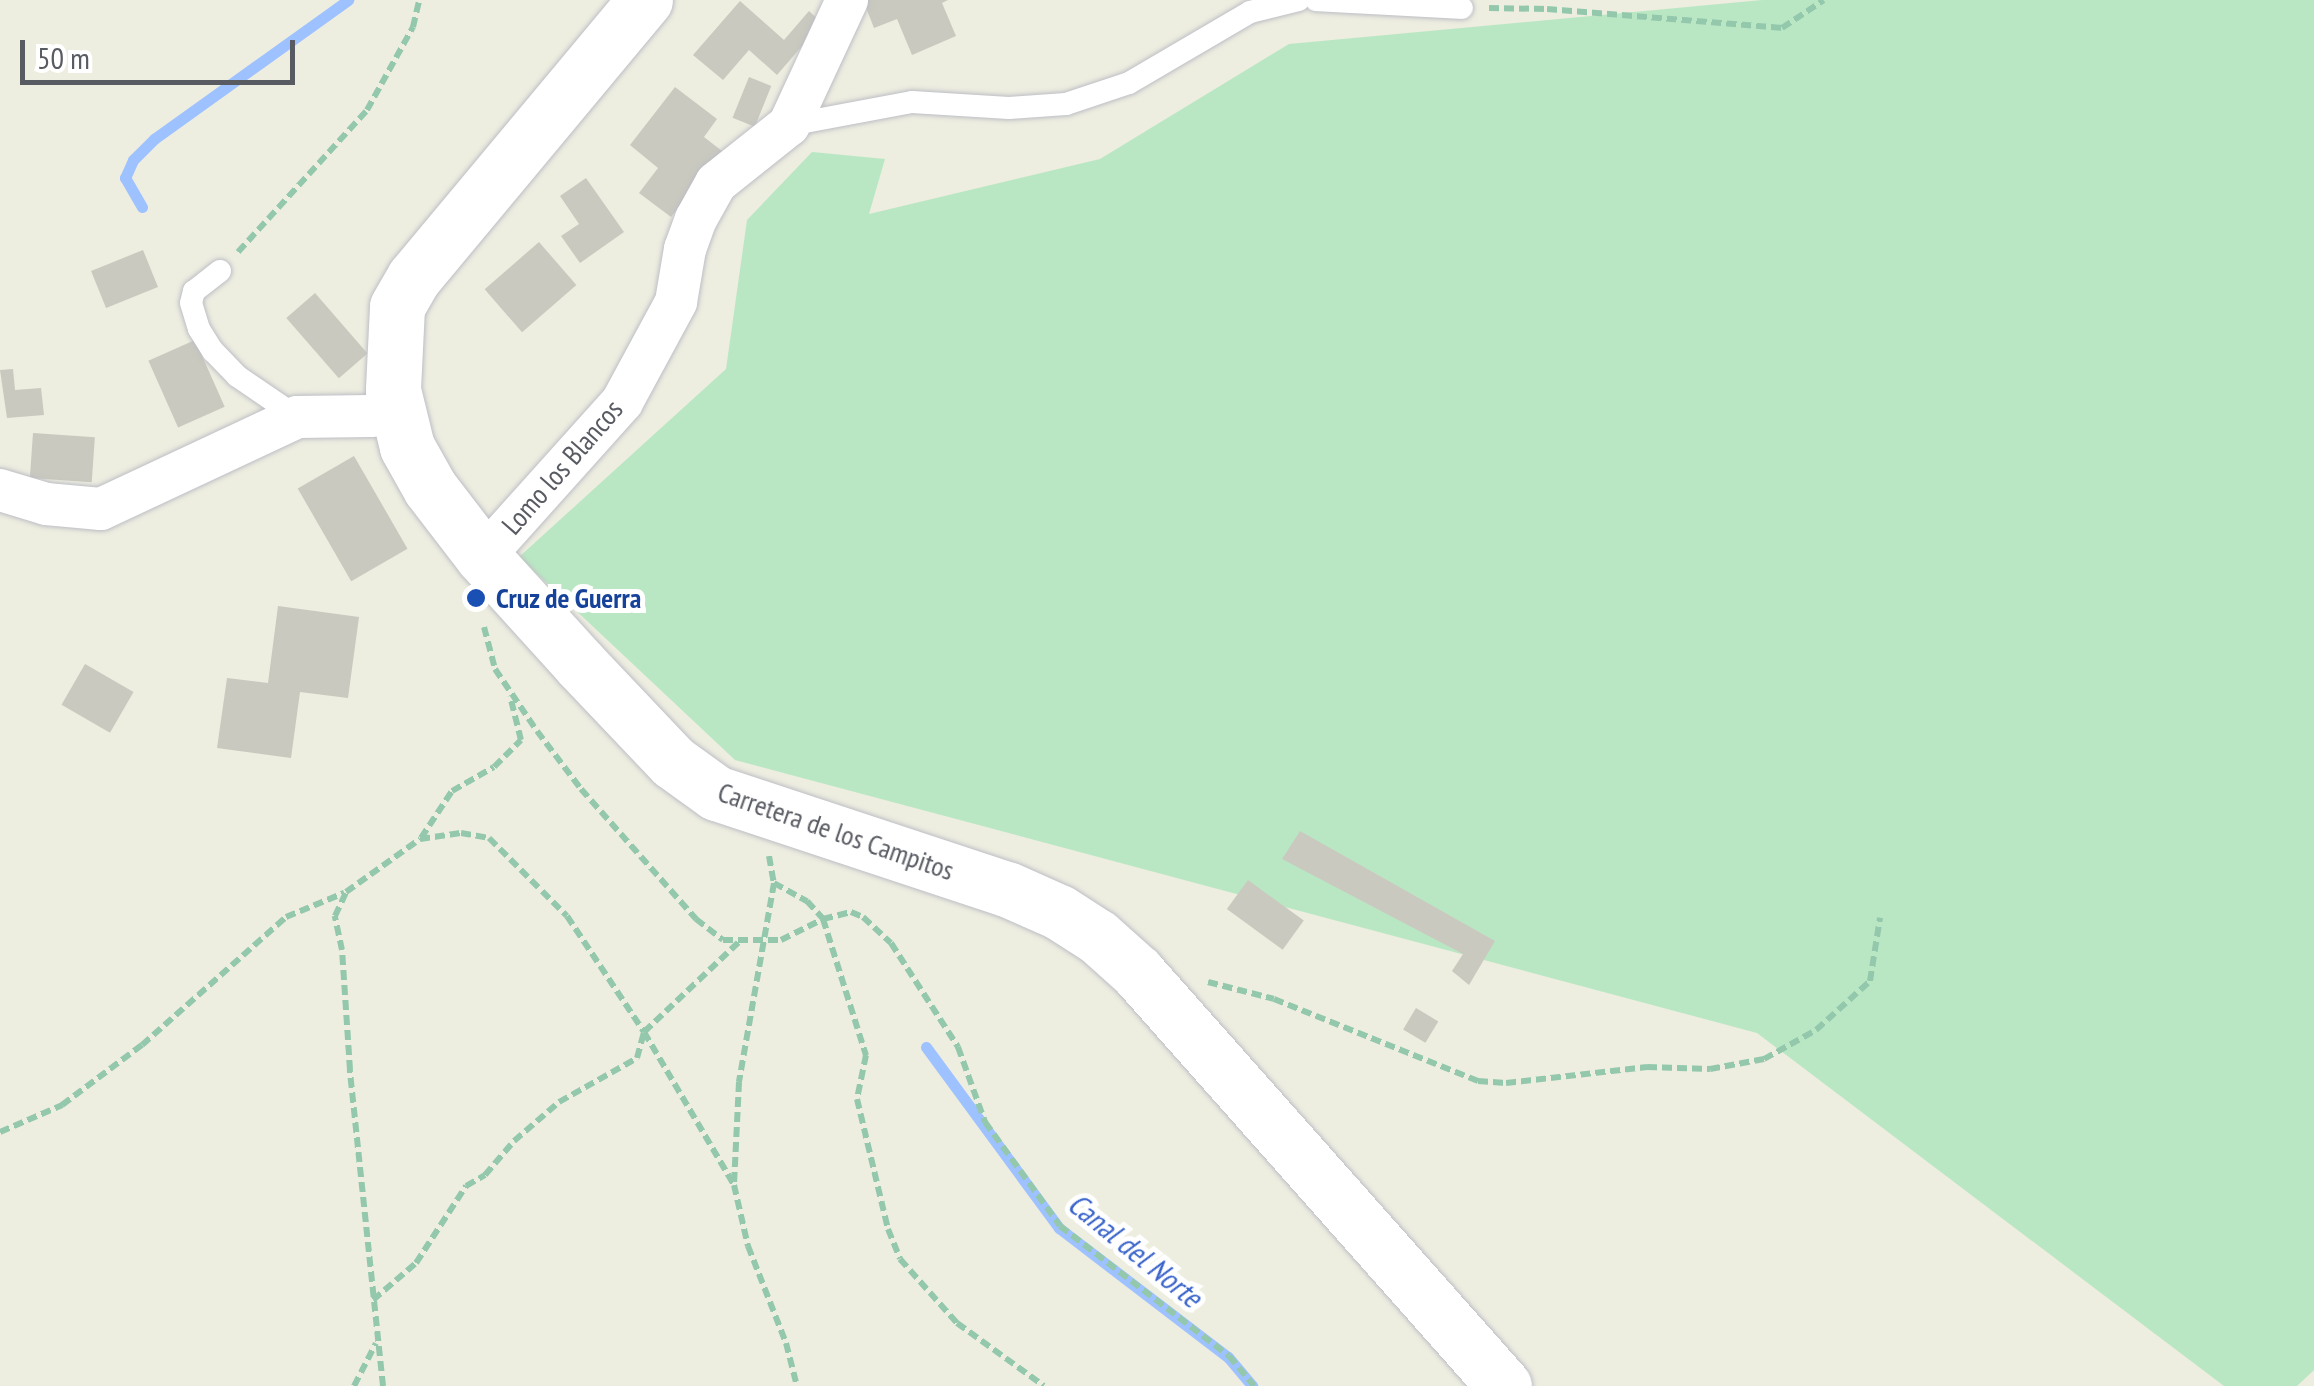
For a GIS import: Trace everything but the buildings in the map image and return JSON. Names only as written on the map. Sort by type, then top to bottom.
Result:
[{"type":"main road","name":"Carretera de los Campitos","points":[[645,0],[414,277],[397,308],[392,339],[396,410],[418,468],[483,583],[674,762],[716,793],[1007,888],[1059,912],[1098,936],[1137,972],[1504,1386]]},
{"type":"street","points":[[789,125],[847,0]]},
{"type":"street","name":"Lomo los Blancos","points":[[483,583],[622,402],[676,302],[685,249],[716,183],[789,125]]},
{"type":"street","points":[[0,490],[79,511],[101,509],[297,417],[372,416],[396,410]]},
{"type":"lane","name":"Lomo los Blancos","points":[[789,125],[912,102],[1010,108],[1066,104],[1129,83],[1250,12],[1299,0]]},
{"type":"lane","points":[[1316,0],[1462,8]]},
{"type":"lane","points":[[220,271],[194,291],[191,303],[199,328],[212,351],[237,376],[297,417]]},
{"type":"path","points":[[220,271],[367,110],[413,28],[419,0]]},
{"type":"path","points":[[1462,8],[1547,8],[1782,28],[1824,0]]},
{"type":"path","points":[[483,583],[495,669],[582,789],[696,919],[723,940],[766,940],[799,934],[822,919],[851,912],[863,917],[891,943],[958,1048],[985,1122],[1060,1226],[1229,1356],[1254,1386]]},
{"type":"path","points":[[0,1132],[62,1105],[142,1045],[286,917],[346,892],[420,839],[452,791],[494,766],[521,740],[508,688]]},
{"type":"path","points":[[420,839],[461,833],[489,838],[567,916],[644,1032],[734,1185]]},
{"type":"path","points":[[797,1386],[786,1343],[748,1246],[734,1185],[739,1082],[774,884],[807,901],[822,919],[866,1056],[866,1074],[857,1099],[888,1229],[900,1259],[957,1323],[1044,1386]]},
{"type":"path","points":[[346,892],[335,916],[342,950],[382,1386]]},
{"type":"path","points":[[1137,972],[1196,979],[1274,999],[1478,1081],[1506,1082],[1647,1067],[1710,1070],[1764,1060],[1816,1030],[1870,981],[1880,918]]},
{"type":"path","points":[[373,1300],[416,1262],[466,1186],[485,1175],[514,1141],[560,1102],[636,1058],[644,1032],[742,940]]},
{"type":"path","points":[[354,1386],[376,1342]]},
{"type":"green space","points":[[1762,0],[2314,0],[2314,1370],[2297,1386],[2224,1386],[1757,1033],[735,760],[519,557],[726,369],[747,220],[812,152],[885,159],[869,214],[1100,159],[1289,44]]},
{"type":"waterway","name":"Canal del Norte","points":[[142,207],[125,178],[133,160],[154,139],[348,0]]},
{"type":"waterway","name":"Canal del Norte","points":[[926,1047],[1059,1228],[1228,1357],[1252,1386]]},
{"type":"place","name":"Cruz de Guerra","points":[[476,598]]}]
